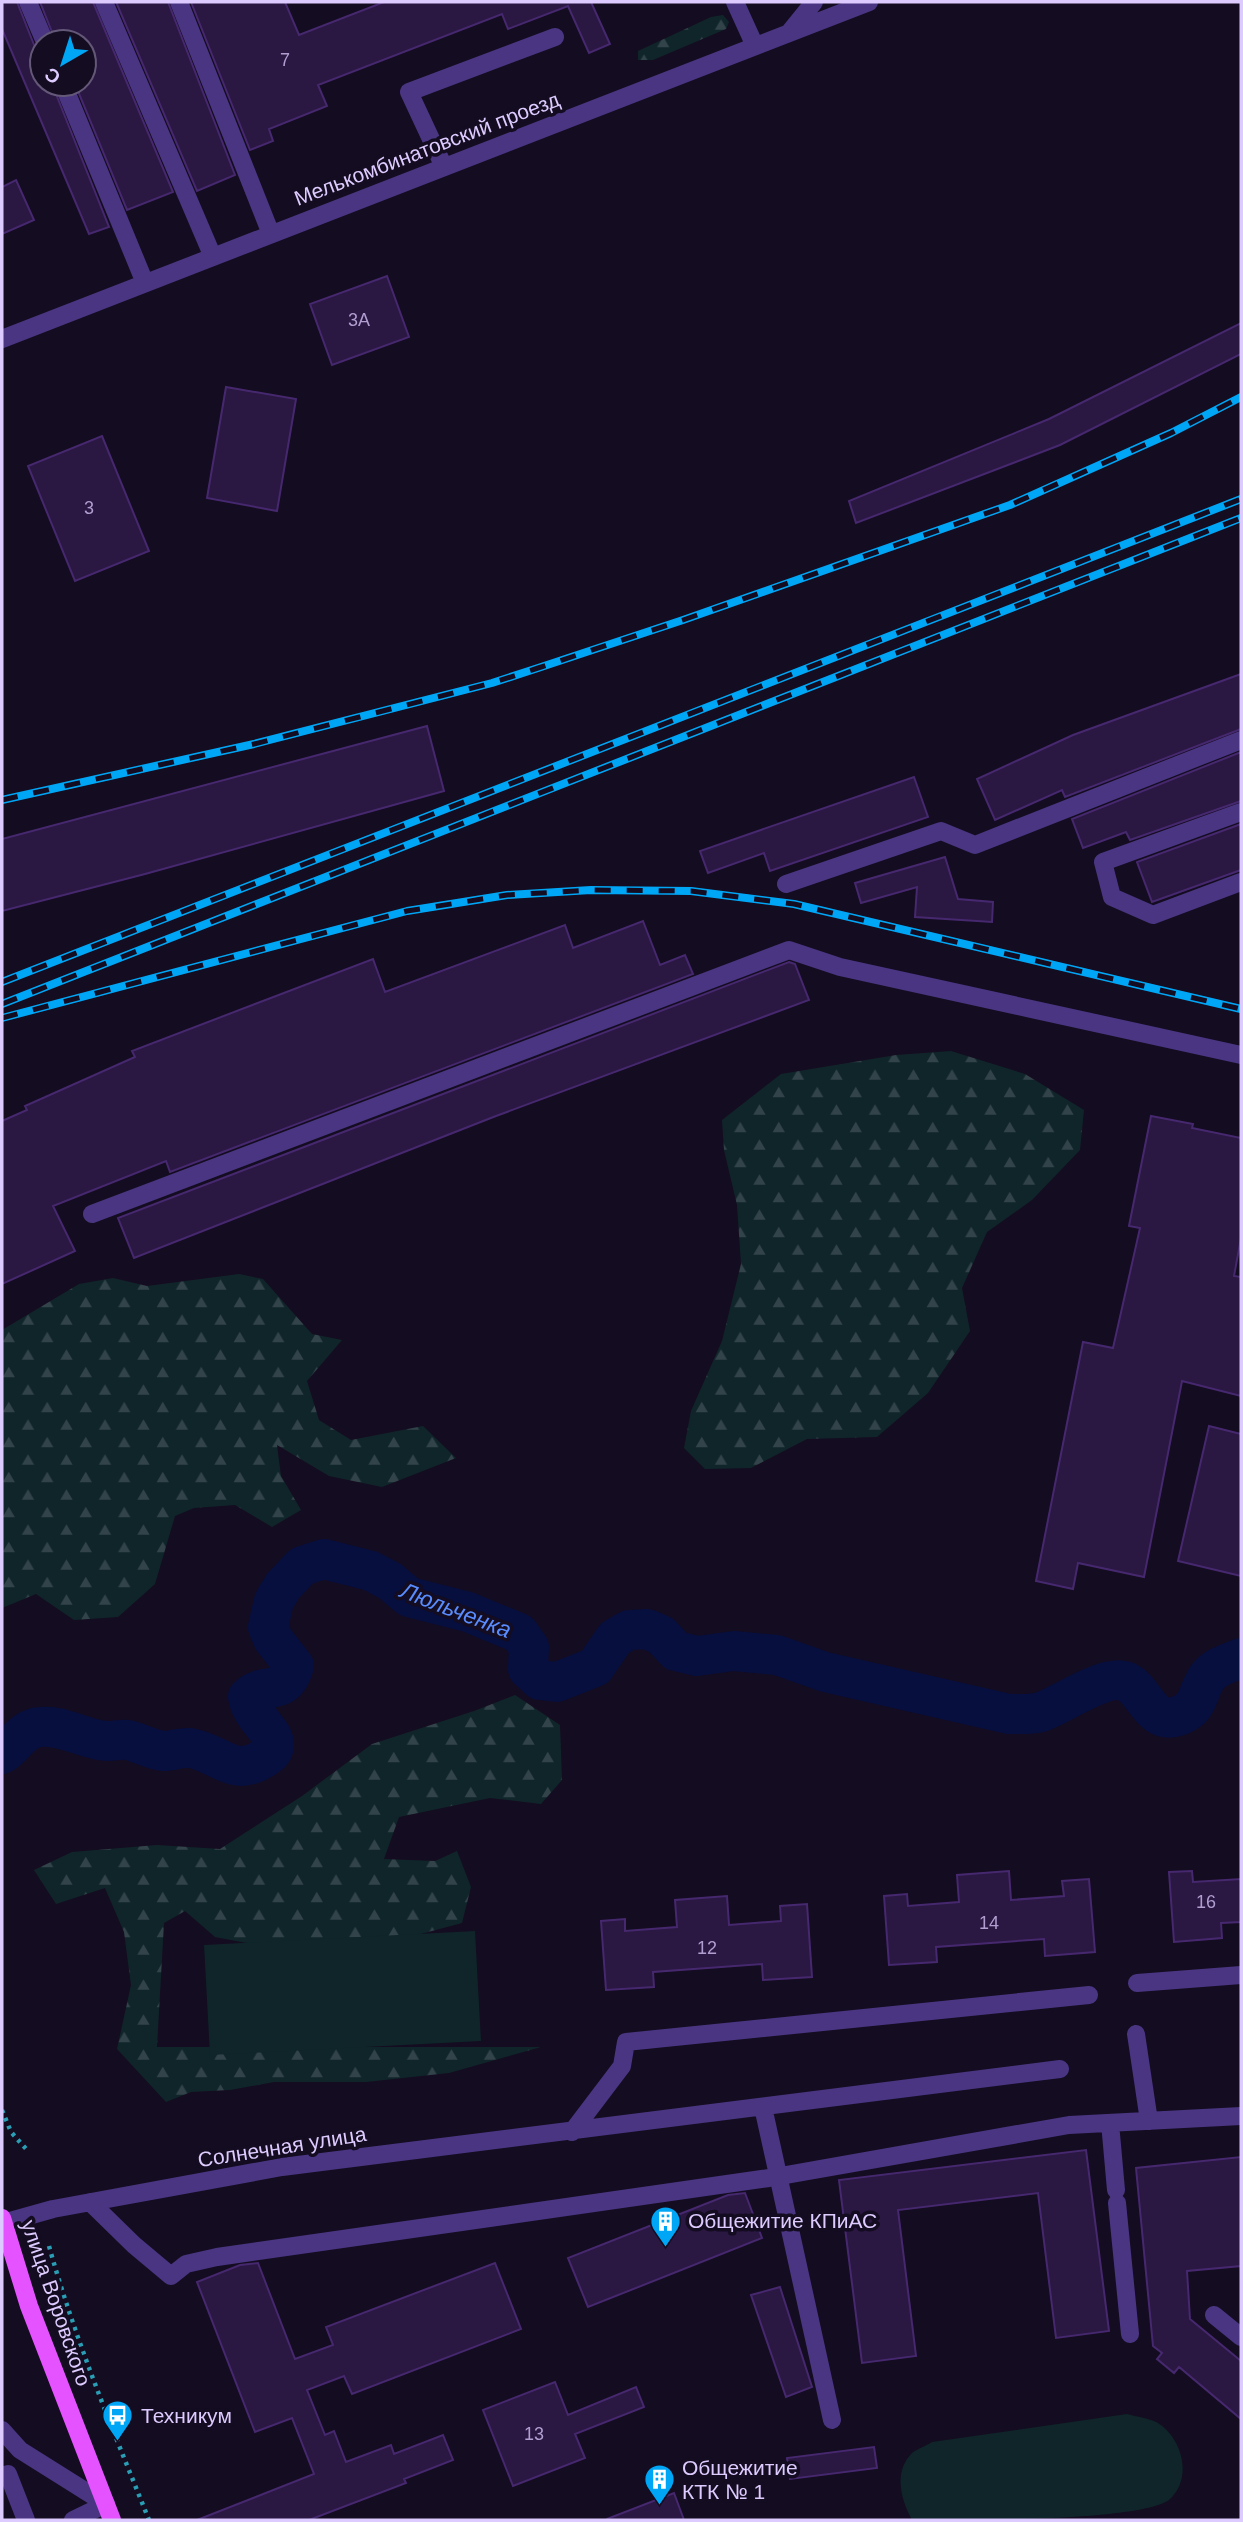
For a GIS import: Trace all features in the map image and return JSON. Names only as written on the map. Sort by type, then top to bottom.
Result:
[{"type":"main road","name":"улица Воровского","points":[[2,2222],[29,2306],[109,2512]]},
{"type":"street","points":[[29,2],[39,28]]},
{"type":"street","points":[[104,2],[213,257]]},
{"type":"street","points":[[179,2],[271,234]]},
{"type":"street","points":[[735,2],[755,46]]},
{"type":"street","points":[[789,33],[814,2]]},
{"type":"street","name":"Мелькомбинатовский проезд","points":[[2,339],[869,2]]},
{"type":"street","points":[[443,167],[409,92],[555,37]]},
{"type":"street","points":[[68,98],[145,283]]},
{"type":"street","points":[[786,884],[941,831],[975,845],[1241,740]]},
{"type":"street","points":[[1241,812],[1103,862],[1112,897],[1153,915],[1241,883]]},
{"type":"street","points":[[93,1213],[789,950],[840,967],[1241,1055]]},
{"type":"street","points":[[1137,1983],[1241,1975]]},
{"type":"street","points":[[572,2132],[622,2066],[626,2042],[1089,1995]]},
{"type":"street","points":[[1136,2034],[1149,2121]]},
{"type":"street","name":"Солнечная улица","points":[[2,2222],[53,2209],[282,2167],[1060,2070]]},
{"type":"street","points":[[763,2107],[832,2420]]},
{"type":"street","points":[[90,2202],[171,2276],[186,2264],[217,2257],[778,2176],[1069,2125],[1241,2116]]},
{"type":"street","points":[[1110,2123],[1129,2334]]},
{"type":"street","points":[[1214,2315],[1241,2337]]},
{"type":"street","points":[[2,2430],[20,2450],[109,2512]]},
{"type":"street","points":[[2,2476],[8,2474],[26,2520]]},
{"type":"street","points":[[73,2520],[109,2512]]},
{"type":"path","points":[[2,2110],[14,2137],[27,2150]]},
{"type":"path","points":[[49,2246],[62,2293],[92,2377],[149,2520]]},
{"type":"green space","points":[[723,15],[729,22],[726,29],[653,60],[638,60],[638,51],[711,17]]},
{"type":"green space","points":[[951,1051],[1025,1074],[1084,1110],[1080,1150],[1032,1200],[987,1232],[962,1288],[970,1331],[928,1393],[877,1437],[807,1439],[751,1468],[705,1469],[684,1448],[691,1411],[722,1341],[741,1264],[737,1205],[724,1150],[722,1120],[781,1074],[896,1055]]},
{"type":"green space","points":[[239,1274],[263,1279],[312,1334],[342,1340],[307,1381],[319,1420],[351,1440],[423,1426],[456,1458],[382,1487],[329,1476],[277,1445],[281,1476],[301,1510],[272,1527],[235,1505],[194,1508],[175,1516],[155,1584],[118,1617],[74,1620],[36,1594],[2,1608],[2,1330],[79,1284],[113,1278],[147,1286]]},
{"type":"green space","points":[[515,1695],[560,1725],[562,1780],[541,1804],[490,1798],[399,1817],[384,1859],[435,1861],[457,1851],[471,1887],[462,1923],[387,1943],[257,1945],[215,1937],[185,1911],[164,1923],[157,2047],[541,2047],[449,2073],[366,2082],[274,2082],[230,2090],[191,2092],[166,2102],[117,2049],[131,1985],[124,1932],[105,1888],[56,1904],[34,1870],[72,1852],[157,1845],[220,1849],[302,1796],[372,1744]]},
{"type":"green space","points":[[475,1931],[481,2041],[210,2055],[204,1945]]},
{"type":"green space","points":[[1127,2414],[1158,2423],[1167,2430],[1179,2449],[1183,2471],[1181,2481],[1169,2500],[1151,2507],[1122,2512],[1047,2518],[912,2520],[908,2512],[902,2495],[902,2469],[912,2453],[932,2442]]},
{"type":"building","points":[[2,2],[17,2],[28,30],[28,90],[2,29]]},
{"type":"building","points":[[40,2],[93,2],[173,192],[127,210],[81,98],[98,98],[98,28],[50,28]]},
{"type":"building","points":[[116,2],[168,2],[235,175],[197,191]]},
{"type":"building","points":[[191,2],[285,2],[299,35],[384,2],[591,2],[610,44],[589,53],[568,6],[508,29],[502,14],[318,85],[327,106],[269,129],[273,141],[250,150]]},
{"type":"building","points":[[31,98],[58,98],[109,227],[89,234]]},
{"type":"building","points":[[16,180],[34,220],[2,234],[2,187]]},
{"type":"building","points":[[387,276],[409,337],[332,365],[310,304]]},
{"type":"building","points":[[1241,323],[1241,354],[1060,445],[856,523],[849,501],[1049,419]]},
{"type":"building","points":[[226,387],[296,399],[277,511],[207,498]]},
{"type":"building","points":[[102,436],[149,551],[75,581],[28,466]]},
{"type":"building","points":[[1241,674],[1241,729],[1065,797],[1062,790],[995,820],[977,779],[1073,735]]},
{"type":"building","points":[[427,726],[444,791],[2,911],[2,839]]},
{"type":"building","points":[[1241,752],[1241,801],[1130,840],[1126,832],[1083,848],[1072,819]]},
{"type":"building","points":[[914,777],[928,817],[770,871],[764,853],[708,873],[700,851]]},
{"type":"building","points":[[1241,824],[1241,870],[1152,902],[1137,862]]},
{"type":"building","points":[[945,857],[958,899],[993,902],[992,922],[915,917],[917,887],[861,903],[855,883]]},
{"type":"building","points":[[643,921],[660,965],[685,955],[693,974],[170,1172],[166,1161],[53,1206],[75,1251],[2,1284],[2,1121],[27,1110],[25,1106],[135,1057],[132,1051],[373,959],[385,992],[565,925],[573,948]]},
{"type":"building","points":[[789,962],[795,964],[809,1000],[496,1116],[134,1258],[118,1218]]},
{"type":"building","points":[[1151,1116],[1193,1124],[1192,1128],[1241,1138],[1241,1238],[1234,1276],[1241,1277],[1241,1396],[1182,1381],[1144,1577],[1078,1563],[1073,1589],[1036,1581],[1083,1342],[1113,1348],[1140,1228],[1129,1226]]},
{"type":"building","points":[[1209,1426],[1241,1434],[1241,1576],[1178,1561]]},
{"type":"building","points":[[1009,1871],[1011,1900],[1064,1896],[1062,1881],[1089,1879],[1095,1952],[1045,1956],[1044,1939],[936,1947],[937,1962],[889,1965],[884,1896],[907,1894],[908,1906],[959,1902],[957,1875]]},
{"type":"building","points":[[1192,1871],[1193,1882],[1241,1879],[1241,1922],[1221,1923],[1222,1938],[1174,1942],[1169,1872]]},
{"type":"building","points":[[727,1896],[729,1925],[781,1921],[780,1906],[807,1904],[812,1977],[763,1980],[762,1964],[653,1972],[654,1987],[606,1990],[601,1921],[625,1919],[625,1931],[677,1927],[675,1900]]},
{"type":"building","points":[[1086,2150],[1109,2331],[1056,2338],[1038,2193],[898,2210],[916,2356],[862,2363],[839,2180]]},
{"type":"building","points":[[1241,2157],[1241,2266],[1187,2271],[1190,2319],[1241,2361],[1241,2419],[1179,2367],[1174,2373],[1157,2359],[1162,2353],[1153,2346],[1136,2168]]},
{"type":"building","name":"Общежитие КПиАС","points":[[745,2193],[762,2238],[588,2307],[568,2258],[728,2195]]},
{"type":"building","points":[[258,2263],[295,2359],[333,2345],[326,2327],[495,2263],[521,2329],[352,2394],[344,2376],[307,2390],[325,2435],[334,2431],[346,2462],[391,2445],[394,2454],[443,2435],[453,2460],[404,2479],[406,2483],[309,2520],[197,2520],[314,2474],[292,2418],[255,2432],[197,2282],[240,2265]]},
{"type":"building","points":[[780,2287],[812,2387],[786,2397],[751,2295]]},
{"type":"building","points":[[555,2382],[568,2415],[636,2387],[644,2407],[575,2434],[585,2458],[513,2486],[483,2410]]},
{"type":"building","points":[[874,2447],[877,2468],[790,2479],[787,2458]]},
{"type":"building","name":"Общежитие КТК № 1","points":[[674,2493],[684,2520],[607,2520],[607,2519]]},
{"type":"waterway","name":"Люльченка","points":[[2,1754],[28,1731],[48,1727],[99,1740],[128,1740],[159,1750],[200,1750],[235,1765],[253,1764],[266,1757],[273,1750],[274,1741],[254,1712],[248,1697],[262,1689],[286,1682],[294,1666],[273,1639],[268,1627],[274,1601],[283,1586],[302,1566],[324,1559],[371,1571],[390,1581],[409,1597],[468,1612],[519,1633],[529,1647],[528,1669],[540,1680],[557,1682],[595,1667],[615,1638],[629,1630],[647,1629],[661,1635],[676,1651],[697,1656],[734,1651],[777,1655],[825,1672],[1009,1714],[1041,1712],[1094,1686],[1116,1680],[1124,1681],[1137,1690],[1154,1711],[1168,1718],[1186,1713],[1191,1708],[1212,1672],[1241,1658]]},
{"type":"railway","points":[[2,800],[254,744],[492,683],[683,620],[1010,505],[1171,433],[1241,397]]},
{"type":"railway","points":[[2,982],[1241,499]]},
{"type":"railway","points":[[2,1004],[1241,518]]},
{"type":"railway","points":[[2,1018],[407,911],[507,895],[591,890],[691,891],[794,904],[1241,1009]]},
{"type":"place","name":"Общежитие КПиАС","points":[[665,2248]]},
{"type":"place","name":"Техникум","points":[[118,2443]]},
{"type":"place","name":"Общежитие КТК № 1","points":[[659,2507]]}]
